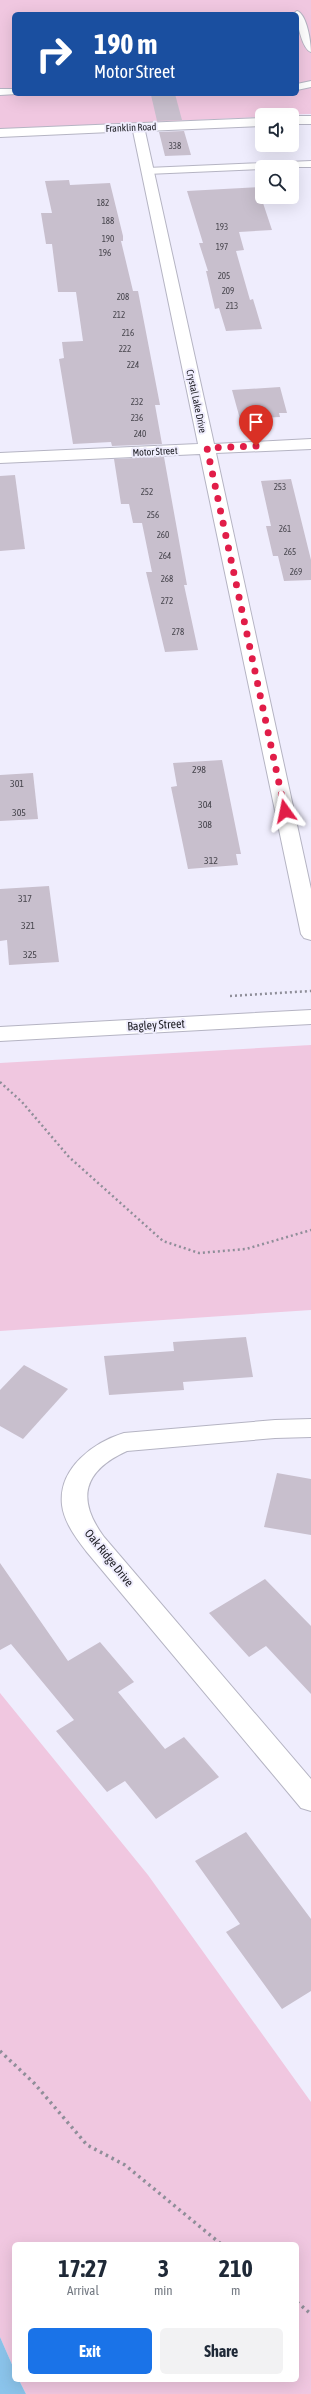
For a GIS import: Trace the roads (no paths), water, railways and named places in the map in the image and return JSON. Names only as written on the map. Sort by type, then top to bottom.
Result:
[{"type":"street","points":[[299,120],[311,120]]},
{"type":"street","name":"Franklin Road","points":[[0,132],[255,122]]},
{"type":"street","name":"Crystal Lake Drive","points":[[138,127],[311,934]]},
{"type":"street","name":"Motor Street","points":[[0,458],[311,444]]},
{"type":"street","name":"Bagley Street","points":[[0,1034],[311,1016]]},
{"type":"street","name":"Oak Ridge Drive","points":[[311,1428],[229,1432],[124,1442],[107,1449],[87,1465],[76,1485],[74,1501],[78,1517],[95,1544],[311,1799]]},
{"type":"lane","points":[[299,19],[311,49]]},
{"type":"lane","points":[[299,87],[311,84]]},
{"type":"lane","points":[[0,92],[12,92]]},
{"type":"lane","points":[[147,171],[311,164]]},
{"type":"water","points":[[0,2337],[12,2364],[12,2382],[20,2382],[26,2394],[0,2394]]}]
